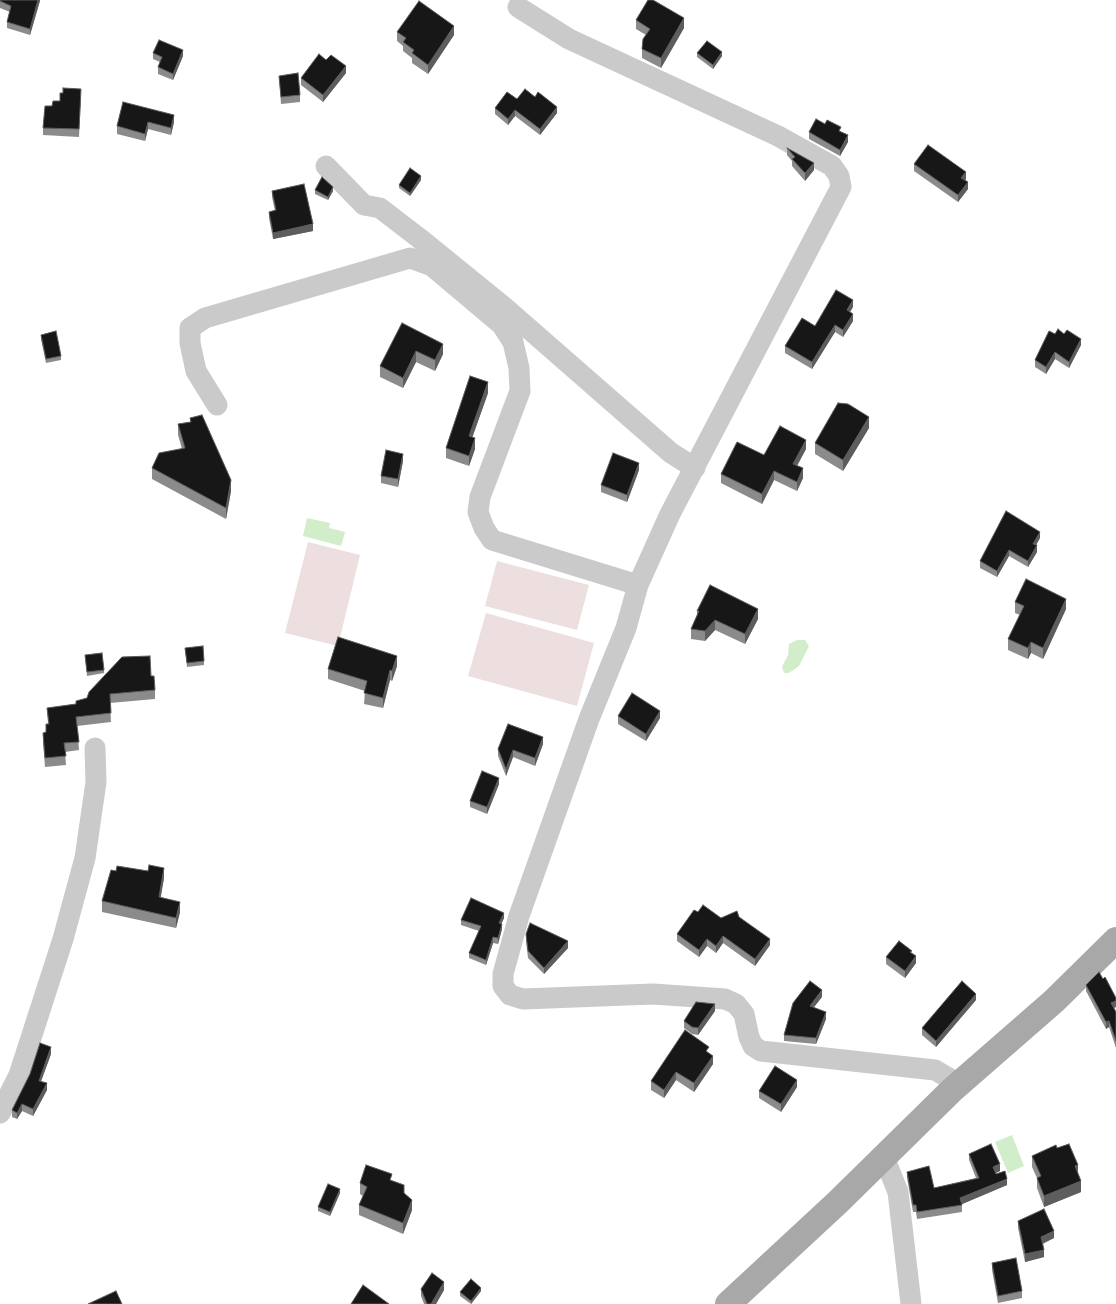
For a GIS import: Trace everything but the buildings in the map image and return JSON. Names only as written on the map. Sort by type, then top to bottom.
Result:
[{"type":"main road","points":[[728,1304],[959,1084],[1054,1002],[1116,940]]},
{"type":"street","points":[[518,7],[569,39],[778,136],[832,166],[839,176],[841,187],[670,514],[638,585],[626,628],[589,719],[519,916],[503,974],[504,986],[510,995],[523,999],[652,994],[725,999],[736,1004],[744,1014],[749,1037],[754,1046],[761,1051],[935,1070],[959,1084]]},
{"type":"street","points":[[326,166],[364,205],[380,208],[419,238],[504,307],[671,453],[695,468]]},
{"type":"street","points":[[217,405],[196,371],[190,342],[190,328],[205,318],[410,258],[432,266],[502,325],[513,342],[519,368],[520,391],[480,497],[478,512],[484,528],[492,540],[638,585]]},
{"type":"street","points":[[0,1113],[19,1075],[63,939],[85,858],[96,782],[95,748]]},
{"type":"street","points":[[884,1157],[898,1192],[911,1304]]},
{"type":"shaded area","points":[[307,518],[330,523],[329,528],[345,532],[341,546],[303,536]]},
{"type":"shaded area","points":[[308,542],[360,555],[338,646],[285,633]]},
{"type":"shaded area","points":[[497,561],[589,585],[577,630],[485,606]]},
{"type":"shaded area","points":[[486,613],[594,643],[577,706],[468,676]]},
{"type":"shaded area","points":[[797,640],[805,640],[809,646],[799,666],[789,673],[784,673],[782,667],[788,655],[789,644]]},
{"type":"shaded area","points":[[1012,1135],[1024,1166],[1008,1173],[995,1142]]}]
